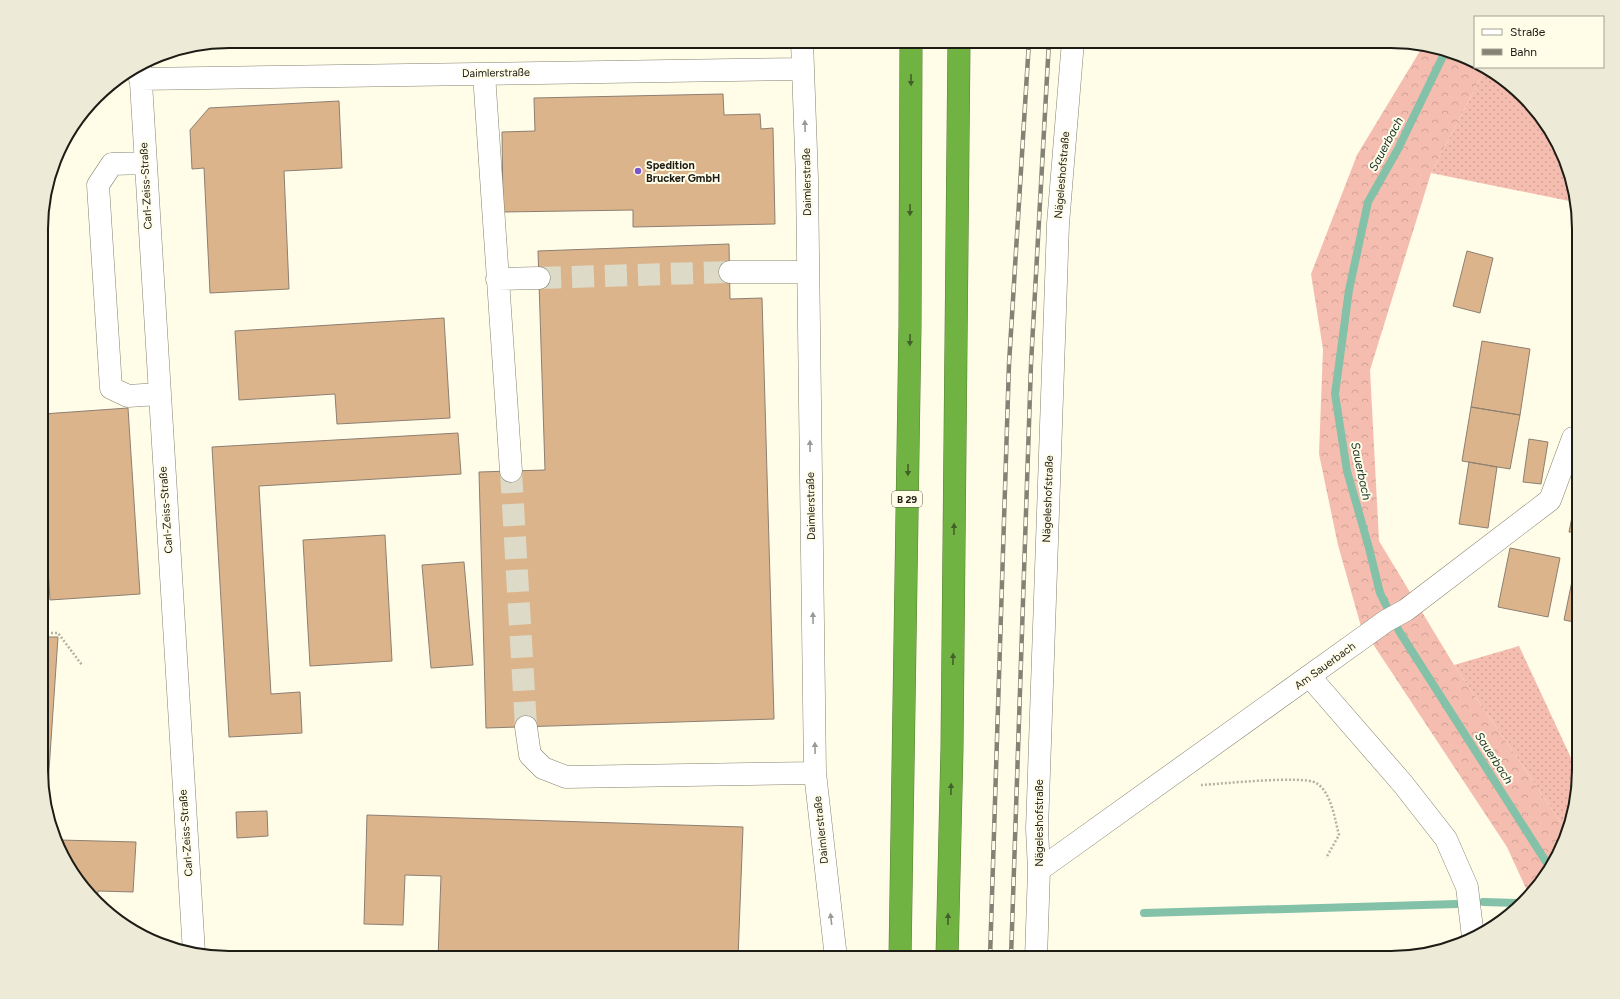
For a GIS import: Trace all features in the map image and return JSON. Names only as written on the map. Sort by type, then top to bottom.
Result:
[{"type":"highway","name":"B 29","points":[[900,951],[910,317],[911,48]]},
{"type":"highway","points":[[947,951],[952,748],[959,48]]},
{"type":"street","points":[[802,48],[803,69]]},
{"type":"street","name":"Nägeleshofstraße","points":[[1036,951],[1039,870],[1037,821],[1058,224],[1073,48]]},
{"type":"street","name":"Daimlerstraße","points":[[140,72],[484,74],[803,69],[807,179],[815,773],[835,951]]},
{"type":"street","name":"Carl-Zeiss-Straße","points":[[140,72],[194,948]]},
{"type":"street","points":[[484,74],[510,471]]},
{"type":"street","points":[[145,163],[112,164],[98,185],[111,388],[128,396],[159,394]]},
{"type":"street","points":[[730,272],[808,272]]},
{"type":"street","points":[[497,279],[539,278]]},
{"type":"street","name":"Am Sauerbach","points":[[1039,870],[1386,621],[1406,610],[1550,500],[1572,441]]},
{"type":"street","points":[[1310,677],[1403,784],[1446,839],[1467,887],[1472,931]]},
{"type":"street","points":[[526,727],[530,756],[543,768],[566,777],[815,773]]},
{"type":"path","points":[[48,633],[58,633],[82,664]]},
{"type":"path","points":[[1197,786],[1298,780],[1316,783],[1329,797],[1339,835],[1326,858]]},
{"type":"green space","points":[[1420,50],[1438,54],[1461,62],[1483,73],[1431,173],[1370,370],[1379,541],[1454,665],[1563,825],[1548,861],[1542,871],[1526,890],[1507,847],[1373,644],[1362,630],[1338,545],[1319,454],[1323,349],[1311,274],[1357,155]]},
{"type":"green space","points":[[1483,73],[1501,85],[1519,101],[1542,128],[1558,159],[1566,182],[1570,201],[1431,173]]},
{"type":"green space","points":[[1519,646],[1572,760],[1572,782],[1569,806],[1563,825],[1454,665]]},
{"type":"building","name":"Spedition Brucker GmbH","points":[[723,94],[724,115],[760,114],[761,129],[773,128],[775,224],[633,227],[633,210],[503,212],[502,132],[535,131],[534,98]]},
{"type":"building","points":[[339,101],[342,168],[284,171],[289,289],[210,293],[204,168],[192,169],[190,130],[209,108]]},
{"type":"building","points":[[729,244],[730,299],[762,298],[774,719],[486,728],[479,472],[545,470],[538,251]]},
{"type":"building","points":[[1467,251],[1493,258],[1480,313],[1453,306]]},
{"type":"building","points":[[444,318],[450,418],[337,424],[335,394],[239,400],[235,331]]},
{"type":"building","points":[[1482,341],[1530,349],[1520,415],[1471,407]]},
{"type":"building","points":[[1471,407],[1520,415],[1510,469],[1462,461]]},
{"type":"building","points":[[128,408],[140,594],[50,600],[48,569],[48,414]]},
{"type":"building","points":[[458,433],[461,474],[259,486],[271,694],[300,692],[302,733],[229,737],[212,447]]},
{"type":"building","points":[[1529,439],[1548,442],[1541,484],[1523,482]]},
{"type":"building","points":[[1469,462],[1497,467],[1488,528],[1459,524]]},
{"type":"building","points":[[1572,517],[1572,532],[1569,532]]},
{"type":"building","points":[[385,535],[392,661],[310,666],[303,540]]},
{"type":"building","points":[[1510,548],[1560,558],[1548,617],[1498,607]]},
{"type":"building","points":[[464,562],[473,665],[431,668],[422,565]]},
{"type":"building","points":[[1572,581],[1572,622],[1564,620]]},
{"type":"building","points":[[48,637],[58,637],[48,783]]},
{"type":"building","points":[[267,811],[268,836],[237,838],[236,812]]},
{"type":"building","points":[[367,815],[743,827],[738,951],[438,951],[441,876],[405,875],[403,925],[364,924]]},
{"type":"building","points":[[62,840],[136,842],[133,892],[98,891],[98,894],[78,871]]},
{"type":"waterway","name":"Sauerbach","points":[[1443,56],[1398,149],[1368,202],[1349,290],[1335,394],[1347,471],[1380,593],[1399,631],[1547,863]]},
{"type":"waterway","points":[[1483,902],[1514,903]]},
{"type":"waterway","points":[[1144,913],[1457,904]]},
{"type":"tunnel","points":[[539,278],[730,272]]},
{"type":"tunnel","points":[[511,471],[526,727]]},
{"type":"railway","points":[[990,951],[1009,364],[1029,48]]},
{"type":"railway","points":[[1011,951],[1031,364],[1049,48]]},
{"type":"place","name":"Spedition Brucker GmbH","points":[[638,171]]}]
